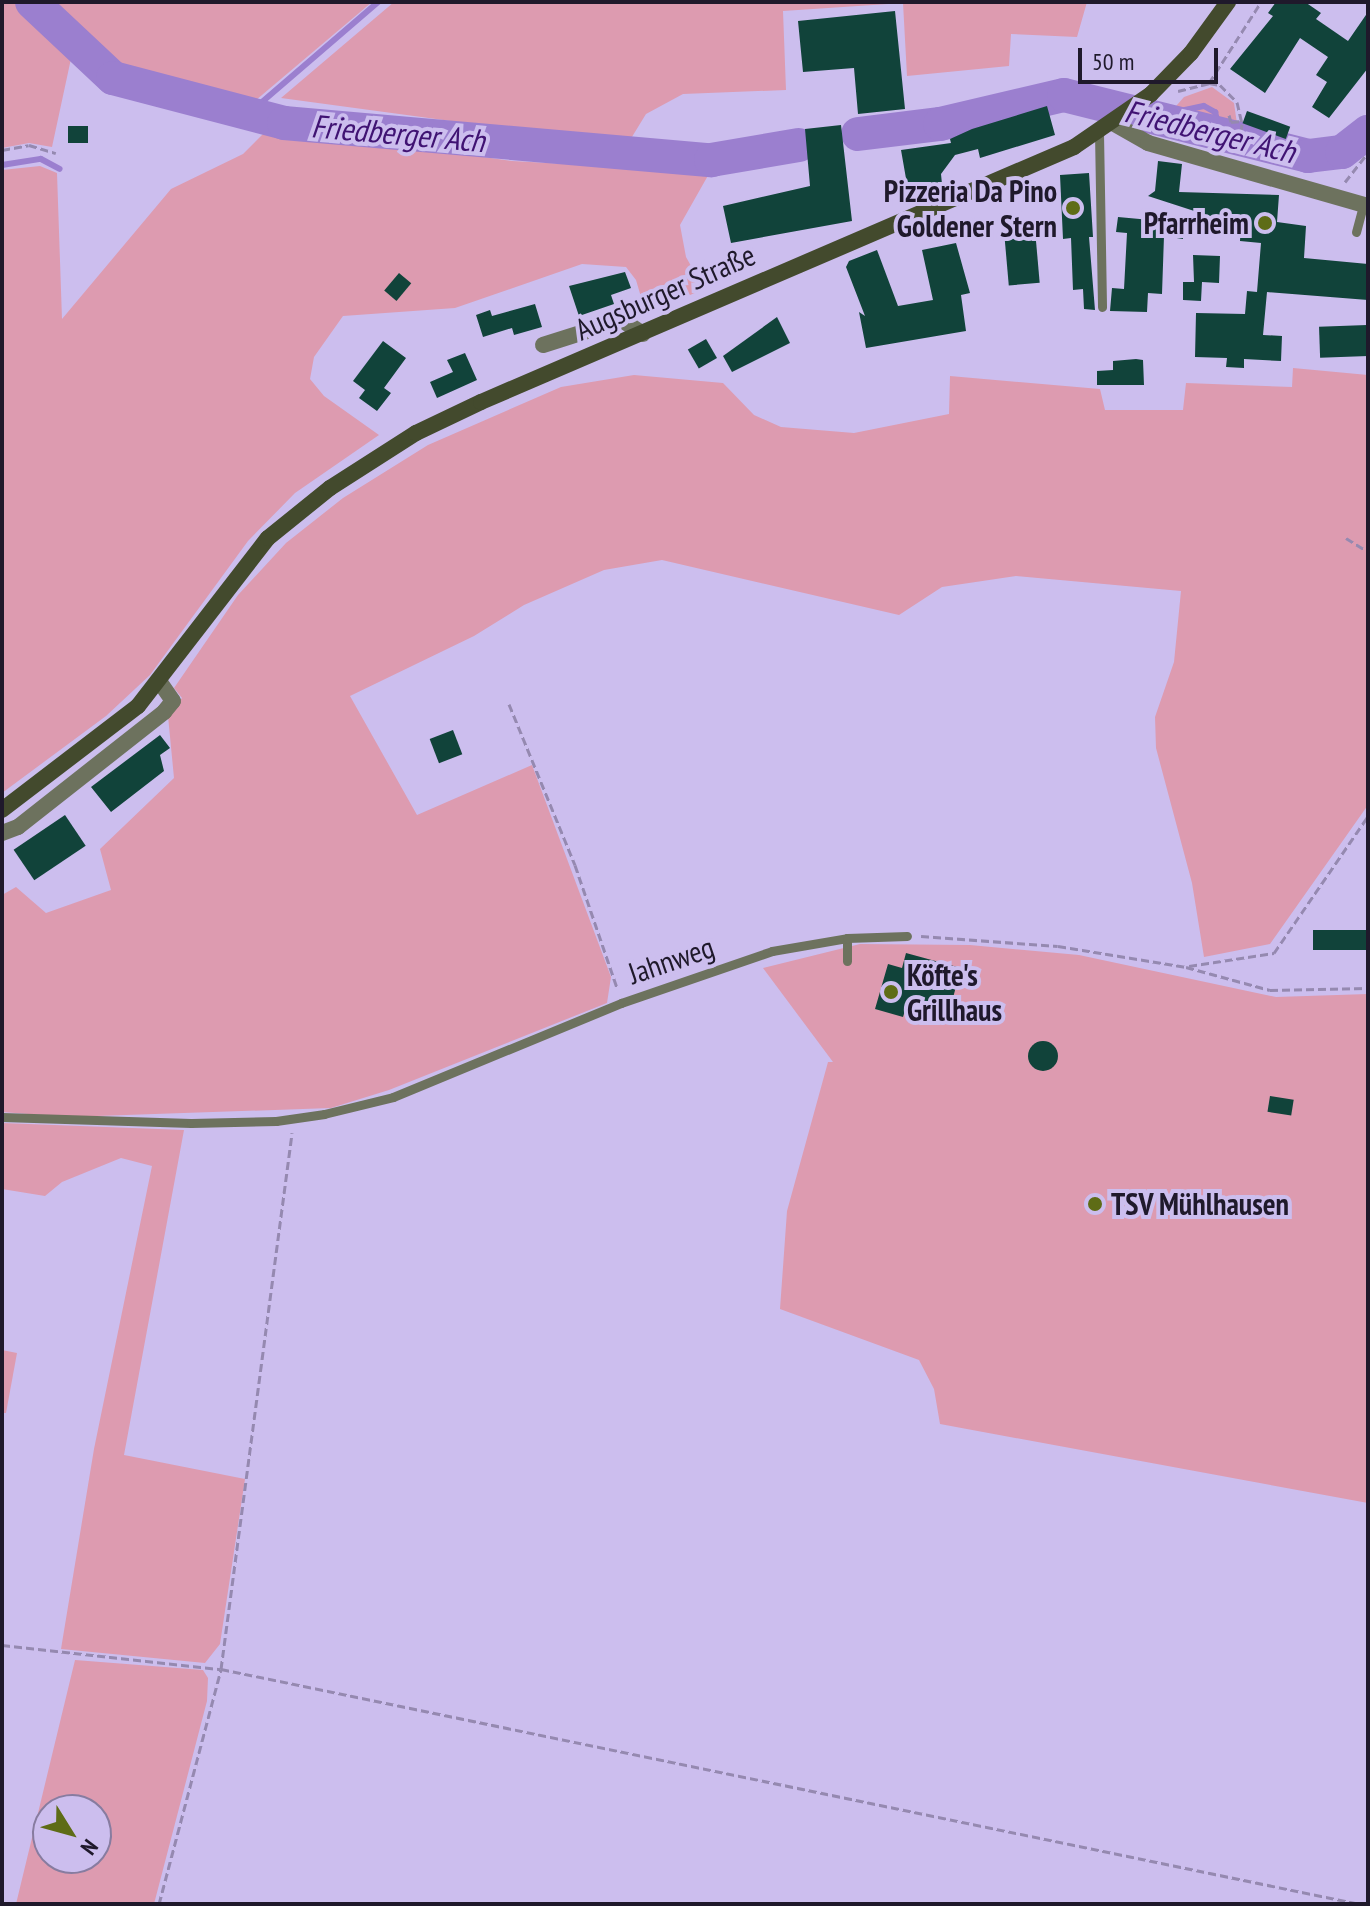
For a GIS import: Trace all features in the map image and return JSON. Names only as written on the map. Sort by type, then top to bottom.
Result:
[{"type":"main road","name":"Augsburger Straße","points":[[2,810],[120,722],[159,681],[268,538],[330,488],[416,433],[1111,125],[1147,97],[1191,53],[1228,2]]},
{"type":"street","points":[[1111,125],[1148,143],[1365,206]]},
{"type":"street","points":[[543,345],[622,320],[643,334]]},
{"type":"street","points":[[2,833],[18,827],[164,712],[173,701],[159,681]]},
{"type":"lane","points":[[1102,307],[1111,125]]},
{"type":"lane","points":[[1356,232],[1365,206]]},
{"type":"lane","name":"Jahnweg","points":[[2,1117],[191,1123],[292,1119],[393,1097],[621,1003],[772,951],[847,938],[907,936]]},
{"type":"lane","points":[[847,938],[847,961]]},
{"type":"path","points":[[1209,83],[1261,2]]},
{"type":"path","points":[[1147,97],[1209,83],[1232,96],[1242,121],[1239,148]]},
{"type":"path","points":[[1229,115],[1231,122],[1242,121]]},
{"type":"path","points":[[2,150],[29,145],[56,153]]},
{"type":"path","points":[[1339,198],[1368,153]]},
{"type":"path","points":[[1346,538],[1368,552]]},
{"type":"path","points":[[509,704],[575,865],[621,1003]]},
{"type":"path","points":[[1186,967],[1274,953],[1368,816]]},
{"type":"path","points":[[907,936],[1058,946],[1186,967],[1270,990],[1368,988]]},
{"type":"path","points":[[159,1904],[221,1669],[292,1119]]},
{"type":"path","points":[[2,1645],[221,1669],[1360,1904]]},
{"type":"shaded area","points":[[2,2],[21,2],[72,54],[52,147],[29,143],[2,148]]},
{"type":"shaded area","points":[[48,2],[372,2],[249,106],[127,78]]},
{"type":"shaded area","points":[[394,2],[1087,2],[1077,37],[1011,34],[1009,66],[907,76],[903,3],[783,11],[786,90],[683,94],[646,114],[627,145],[281,98]]},
{"type":"shaded area","points":[[1212,87],[1234,103],[1239,138],[1163,121],[1184,97]]},
{"type":"shaded area","points":[[270,127],[512,161],[710,172],[680,225],[686,257],[704,289],[646,314],[636,280],[626,267],[582,264],[455,308],[343,316],[314,357],[310,379],[324,396],[379,435],[295,493],[248,541],[150,675],[106,716],[2,793],[2,170],[40,166],[57,173],[62,319],[171,189],[243,154]]},
{"type":"shaded area","points":[[1293,368],[1368,375],[1368,805],[1270,944],[1204,957],[1192,883],[1156,748],[1155,717],[1174,662],[1181,591],[1016,576],[942,587],[899,615],[662,560],[604,570],[524,605],[474,636],[350,696],[417,815],[532,765],[611,977],[607,1003],[389,1090],[331,1108],[68,1117],[2,1112],[2,895],[16,887],[46,913],[111,890],[100,849],[174,778],[168,716],[182,698],[174,688],[238,595],[286,543],[343,498],[428,445],[561,387],[634,375],[723,383],[754,415],[781,427],[854,433],[949,414],[950,376],[1100,389],[1105,410],[1183,410],[1186,383],[1292,387]]},
{"type":"shaded area","name":"TSV Mühlhausen","points":[[860,944],[970,945],[1079,955],[1276,997],[1368,994],[1368,1503],[940,1424],[934,1389],[919,1360],[780,1309],[787,1211],[828,1062],[833,1062],[763,968]]},
{"type":"shaded area","points":[[2,1123],[184,1130],[124,1455],[245,1479],[220,1644],[205,1663],[61,1649],[94,1449],[152,1166],[121,1158],[62,1182],[45,1196],[2,1189]]},
{"type":"shaded area","points":[[2,1350],[17,1353],[6,1413],[2,1413]]},
{"type":"shaded area","points":[[75,1660],[203,1670],[208,1678],[207,1701],[154,1904],[16,1904],[32,1838],[32,1874],[112,1874],[112,1794],[43,1794]]},
{"type":"building","points":[[1276,2],[1305,2],[1321,13],[1316,19],[1348,41],[1368,12],[1368,68],[1329,118],[1312,107],[1327,82],[1316,75],[1328,57],[1300,38],[1265,93],[1230,69],[1273,16],[1268,13]]},
{"type":"building","points":[[895,11],[905,109],[858,114],[854,68],[803,72],[798,21]]},
{"type":"building","points":[[1047,106],[1055,135],[980,158],[978,149],[955,155],[941,174],[942,184],[908,190],[901,150],[951,143],[950,139],[972,129]]},
{"type":"building","points":[[1247,111],[1290,127],[1286,139],[1243,123]]},
{"type":"building","points":[[841,125],[852,221],[731,243],[723,206],[810,186],[805,129]]},
{"type":"building","points":[[68,126],[88,126],[88,143],[68,143]]},
{"type":"building","points":[[1158,161],[1182,164],[1179,192],[1279,195],[1277,222],[1306,226],[1304,258],[1368,264],[1368,300],[1267,292],[1263,335],[1282,336],[1281,361],[1244,359],[1244,368],[1226,367],[1227,358],[1195,357],[1196,313],[1245,314],[1247,291],[1257,292],[1261,243],[1240,241],[1241,221],[1222,220],[1148,196],[1155,191]]},
{"type":"building","points":[[1089,173],[1093,237],[1089,237],[1095,310],[1084,309],[1083,289],[1073,290],[1071,238],[1063,239],[1060,175]]},
{"type":"building","points":[[1118,217],[1183,223],[1183,239],[1164,236],[1162,294],[1148,293],[1147,312],[1110,311],[1112,288],[1124,289],[1127,233],[1116,232]]},
{"type":"building","points":[[1034,218],[1040,283],[1009,285],[1003,221]]},
{"type":"building","points":[[956,243],[970,293],[961,295],[966,331],[866,348],[859,312],[865,316],[846,267],[849,261],[877,250],[898,306],[933,300],[922,250]]},
{"type":"building","points":[[1193,255],[1220,256],[1219,283],[1202,282],[1201,301],[1183,300],[1183,282],[1194,282]]},
{"type":"building","points":[[625,272],[631,288],[611,295],[614,304],[579,316],[569,286]]},
{"type":"building","points":[[399,273],[411,283],[396,301],[384,291]]},
{"type":"building","points":[[535,304],[542,327],[514,335],[512,328],[483,337],[476,315],[490,310],[492,316]]},
{"type":"building","points":[[777,317],[790,343],[732,372],[723,356]]},
{"type":"building","points":[[1367,325],[1368,356],[1320,358],[1319,327]]},
{"type":"building","points":[[706,339],[717,358],[699,369],[688,350]]},
{"type":"building","points":[[383,341],[406,358],[384,388],[391,393],[377,411],[359,398],[365,390],[353,381]]},
{"type":"building","points":[[465,353],[477,380],[437,398],[430,382],[453,372],[447,360]]},
{"type":"building","points":[[1143,360],[1144,385],[1097,385],[1097,371],[1113,370],[1113,361]]},
{"type":"building","points":[[453,730],[462,754],[439,763],[430,739]]},
{"type":"building","points":[[160,735],[170,748],[160,755],[164,771],[111,812],[91,787]]},
{"type":"building","points":[[65,815],[86,846],[34,880],[14,850]]},
{"type":"building","points":[[1313,930],[1368,930],[1368,950],[1313,950]]},
{"type":"building","points":[[906,953],[961,968],[950,1009],[909,998],[903,1017],[875,1009],[888,964],[902,968]]},
{"type":"building","points":[[1043,1041],[1054,1045],[1058,1056],[1054,1067],[1043,1071],[1032,1067],[1028,1056],[1032,1045]]},
{"type":"building","points":[[1270,1096],[1294,1100],[1291,1116],[1267,1112]]},
{"type":"waterway","name":"Friedberger Ach","points":[[32,2],[113,78],[284,123],[711,160],[799,145]]},
{"type":"waterway","points":[[248,114],[378,2]]},
{"type":"waterway","name":"Friedberger Ach","points":[[858,134],[940,124],[1064,95],[1308,156],[1342,152],[1368,132]]},
{"type":"waterway","points":[[1167,123],[1185,110],[1204,106],[1215,112],[1221,136]]},
{"type":"waterway","points":[[2,165],[41,159],[60,169]]},
{"type":"place","name":"Pizzeria Da Pino Goldener Stern","points":[[1073,208]]},
{"type":"place","name":"Pfarrheim","points":[[1265,223]]},
{"type":"place","name":"Köfte's Grillhaus","points":[[891,992]]},
{"type":"place","name":"TSV Mühlhausen","points":[[1095,1204]]}]
